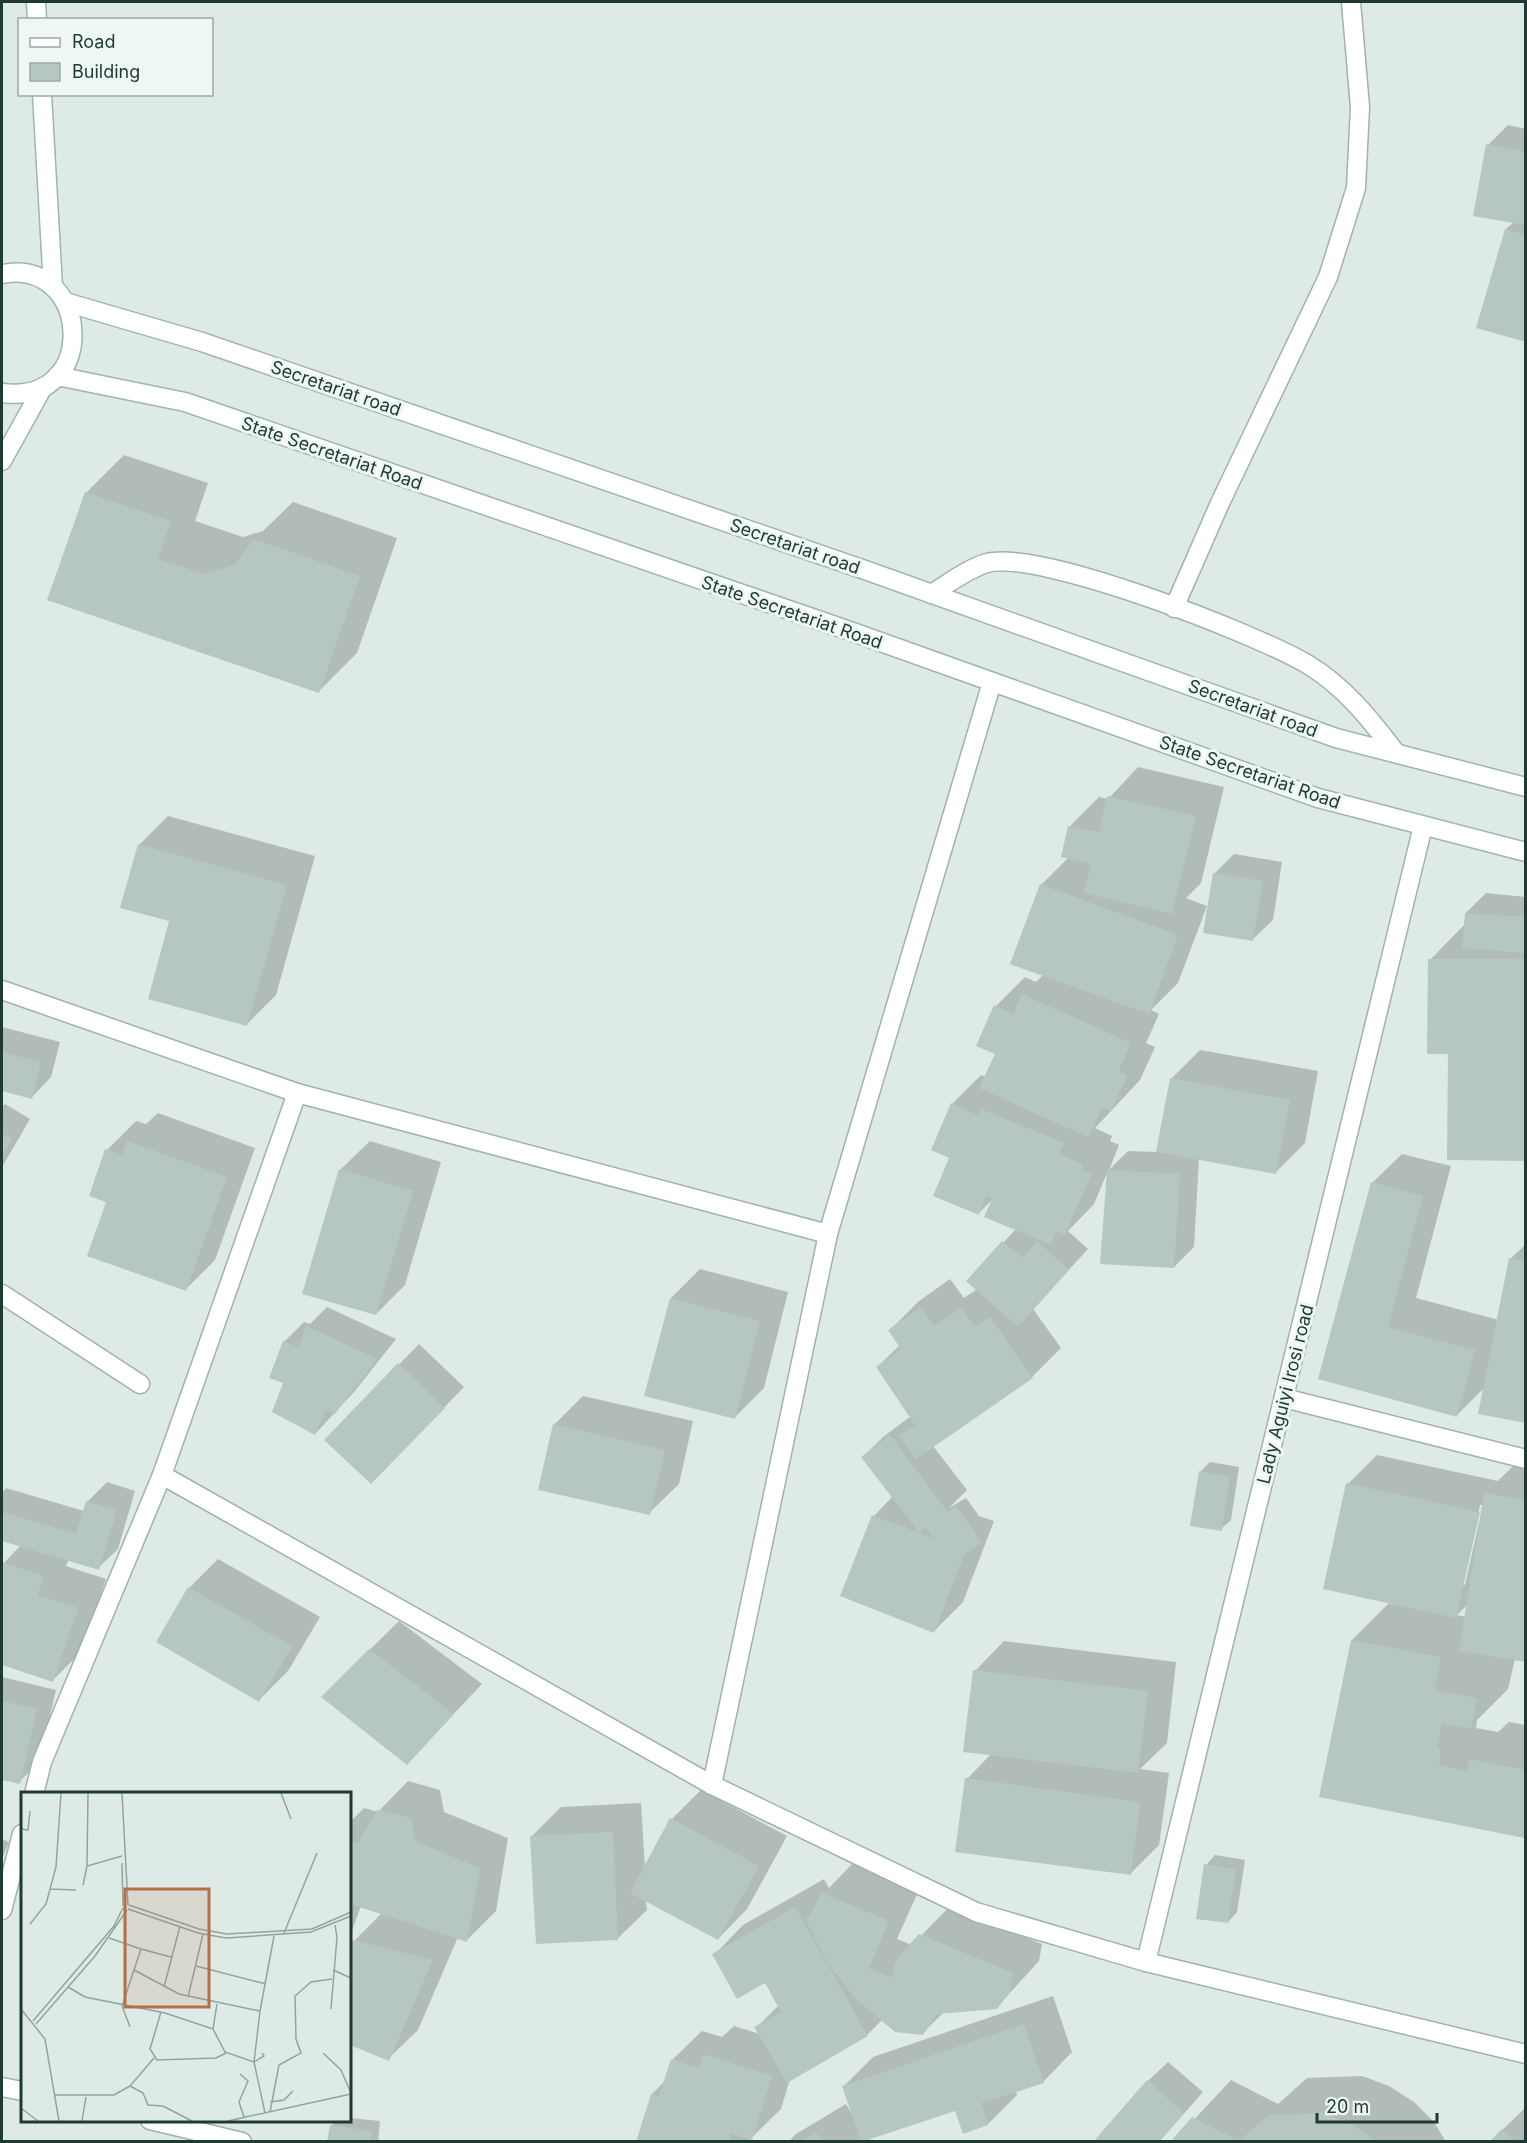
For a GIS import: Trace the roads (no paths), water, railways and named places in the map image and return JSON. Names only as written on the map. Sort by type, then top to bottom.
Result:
[{"type":"street","points":[[36,2],[37,18]]},
{"type":"street","points":[[1174,608],[1220,503],[1328,277],[1356,188],[1360,107],[1351,2]]},
{"type":"street","points":[[42,96],[53,287]]},
{"type":"street","points":[[2,274],[12,272],[33,276],[53,287],[65,302],[74,327],[71,353],[50,382],[2,461]]},
{"type":"street","name":"Secretariat road","points":[[65,302],[213,346],[931,594],[1336,738],[1526,788]]},
{"type":"street","points":[[2,393],[19,395],[50,382]]},
{"type":"street","name":"State Secretariat Road","points":[[50,382],[185,402],[992,682],[1318,798],[1526,852]]},
{"type":"street","points":[[931,594],[987,563],[1018,561],[1065,572],[1225,624],[1308,664],[1360,705],[1396,753]]},
{"type":"street","points":[[712,1785],[828,1234],[992,682]]},
{"type":"street","name":"Lady Aguiyi Irosi road","points":[[1146,1962],[1423,826]]},
{"type":"street","points":[[2,990],[297,1093],[828,1234]]},
{"type":"street","points":[[34,1792],[42,1762],[162,1475],[297,1093]]},
{"type":"street","points":[[2,1294],[140,1384]]},
{"type":"street","points":[[1284,1398],[1526,1459]]},
{"type":"street","points":[[162,1475],[712,1785],[976,1912],[1146,1962],[1526,2054]]},
{"type":"street","points":[[2,1910],[21,1838]]},
{"type":"street","points":[[2,2087],[21,2091]]},
{"type":"street","points":[[154,2122],[242,2142]]}]
